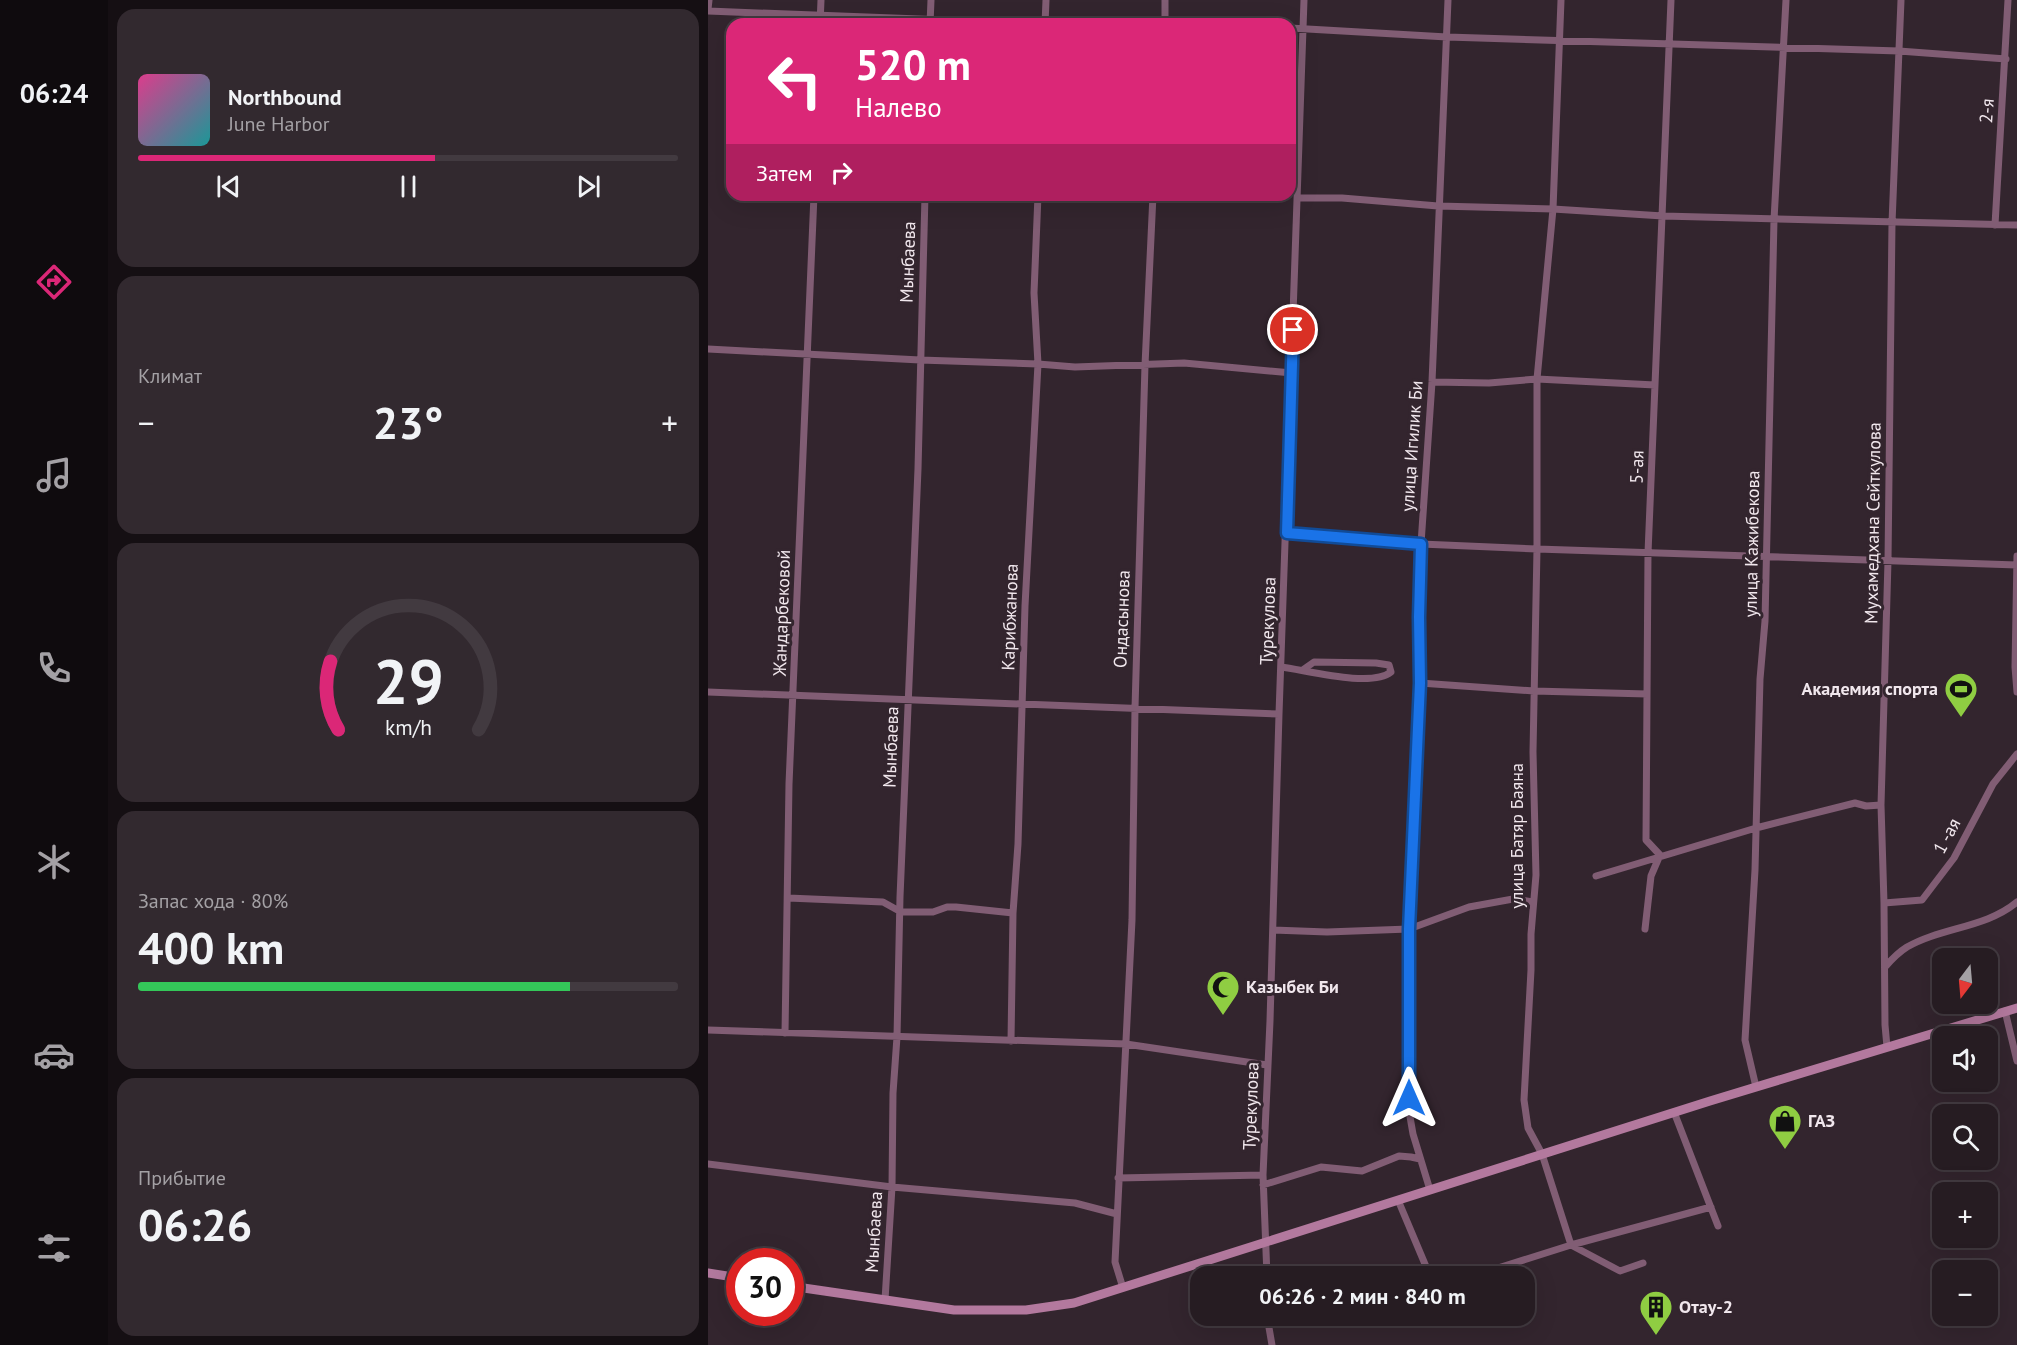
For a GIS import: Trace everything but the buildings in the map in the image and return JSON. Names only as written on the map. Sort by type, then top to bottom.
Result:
[{"type":"main road","points":[[804,1288],[954,1310],[1026,1310],[1074,1303],[1674,1112],[2017,1008]]},
{"type":"main road","points":[[708,1273],[726,1276]]},
{"type":"street","points":[[709,0],[708,10],[798,18]]},
{"type":"street","points":[[820,18],[821,0]]},
{"type":"street","points":[[930,18],[931,0]]},
{"type":"street","points":[[1046,0],[1047,18]]},
{"type":"street","points":[[1165,0],[1165,18]]},
{"type":"street","name":"Турекулова","points":[[1267,1266],[1263,1175],[1305,0]]},
{"type":"street","name":"улица Игилик Би","points":[[1430,1190],[1420,1160],[1409,1111],[1409,929],[1420,683],[1421,544],[1432,381],[1448,0]]},
{"type":"street","name":"улица Батяр Баяна","points":[[1562,0],[1553,209],[1537,379],[1537,549],[1533,752],[1536,875],[1524,1100],[1528,1128],[1542,1154],[1571,1245]]},
{"type":"street","name":"5-ая","points":[[1660,855],[1646,840],[1648,553],[1671,0]]},
{"type":"street","name":"улица Кажибекова","points":[[1756,1087],[1745,1040],[1755,870],[1766,557],[1774,220],[1786,0]]},
{"type":"street","name":"Мухамедхана Сейткулова","points":[[1887,1047],[1881,805],[1888,561],[1892,223],[1901,0]]},
{"type":"street","name":"2-я","points":[[1995,225],[2008,0]]},
{"type":"street","points":[[1296,28],[1447,37],[1899,51],[2006,59]]},
{"type":"street","points":[[1299,198],[1342,198],[1438,206],[1553,209],[1663,216],[2017,225]]},
{"type":"street","name":"Жандарбековой","points":[[785,1033],[789,784],[813,201]]},
{"type":"street","name":"Мынбаева","points":[[885,1300],[892,1187],[893,1093],[918,469],[925,201]]},
{"type":"street","name":"Карибжанова","points":[[1011,1041],[1013,913],[1018,844],[1025,606],[1038,364],[1034,293],[1038,201]]},
{"type":"street","name":"Ондасынова","points":[[1123,1288],[1115,1262],[1132,920],[1135,708],[1152,201]]},
{"type":"street","points":[[708,349],[1075,367],[1184,363],[1292,373]]},
{"type":"street","points":[[1432,381],[1488,383],[1537,379],[1655,385]]},
{"type":"street","points":[[1287,533],[1421,544],[2017,565]]},
{"type":"street","points":[[2017,556],[2015,667],[2017,692]]},
{"type":"street","points":[[1281,667],[1304,669],[1314,674],[1358,678],[1380,677],[1391,672],[1389,665],[1376,663],[1314,662],[1304,669]]},
{"type":"street","points":[[1420,683],[1534,691],[1647,694]]},
{"type":"street","points":[[708,692],[1279,714]]},
{"type":"street","name":"1 -ая","points":[[1884,903],[1923,900],[1954,858],[1993,784],[2017,754]]},
{"type":"street","points":[[1596,876],[1756,828],[1856,803],[1866,806],[1881,805]]},
{"type":"street","points":[[1645,929],[1651,876],[1660,855]]},
{"type":"street","points":[[788,898],[883,902],[901,912],[933,912],[947,907],[956,907],[1013,913]]},
{"type":"street","points":[[1273,930],[1327,932],[1409,929],[1469,907],[1513,899],[1533,902]]},
{"type":"street","points":[[1886,966],[1906,948],[2004,913],[2017,902]]},
{"type":"street","points":[[2005,1011],[2017,1061]]},
{"type":"street","points":[[708,1030],[1126,1044],[1267,1065]]},
{"type":"street","points":[[1674,1112],[1718,1226]]},
{"type":"street","points":[[1263,1185],[1321,1167],[1362,1171],[1399,1156],[1420,1160]]},
{"type":"street","points":[[708,1164],[892,1187],[1075,1203],[1117,1214]]},
{"type":"street","points":[[1118,1178],[1263,1175]]},
{"type":"street","points":[[1398,1200],[1426,1266]]},
{"type":"street","points":[[1505,1266],[1571,1245],[1711,1207]]},
{"type":"street","points":[[1571,1245],[1620,1271],[1644,1263]]},
{"type":"street","points":[[1269,1326],[1272,1345]]},
{"type":"place","name":"Академия спорта","points":[[1961,718]]},
{"type":"place","name":"Казыбек Би","points":[[1223,1016]]},
{"type":"place","name":"ГАЗ","points":[[1785,1150]]},
{"type":"place","name":"Отау-2","points":[[1656,1336]]},
{"type":"route","points":[[1293,330],[1287,533],[1421,544],[1420,683],[1409,929],[1409,1098]]}]
